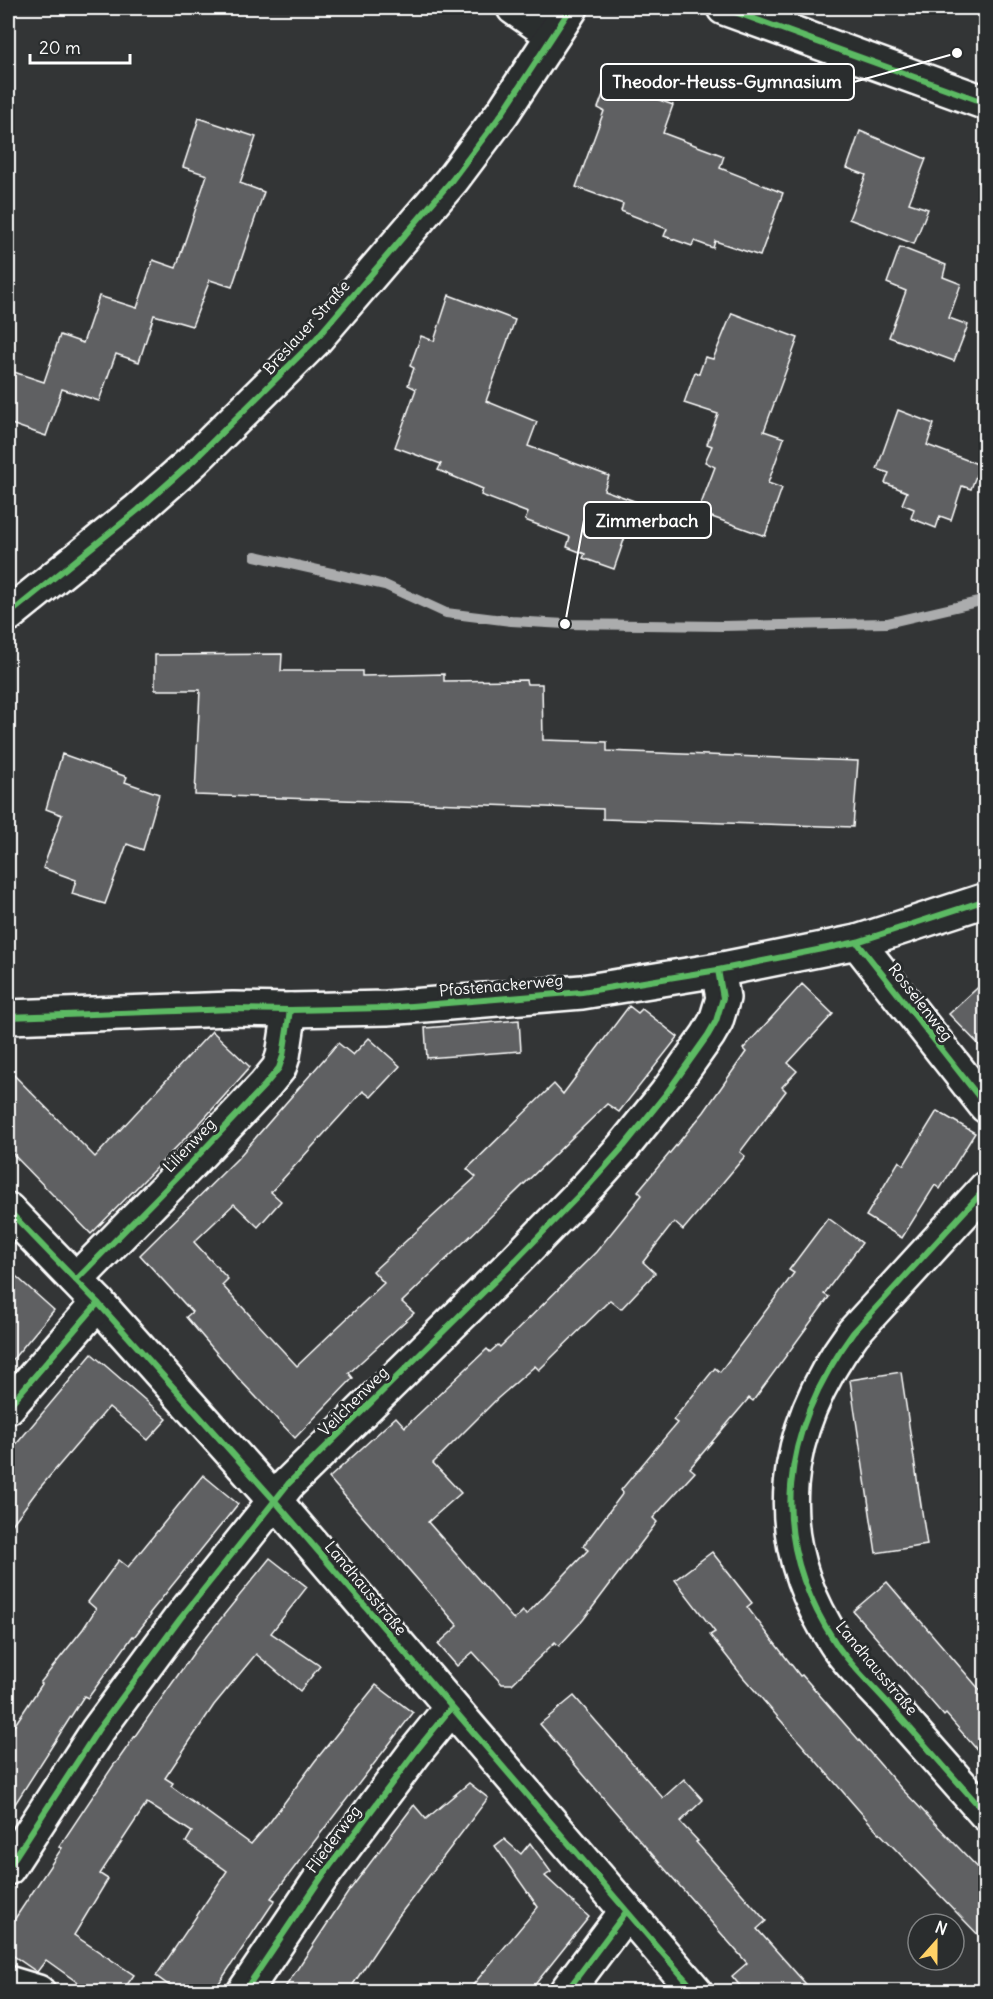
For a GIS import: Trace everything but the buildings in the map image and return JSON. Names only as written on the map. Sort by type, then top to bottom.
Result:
[{"type":"street","points":[[514,8],[554,35]]},
{"type":"street","name":"Breslauer Straße","points":[[8,615],[138,510],[185,468],[315,340],[452,180],[503,112],[571,8]]},
{"type":"street","points":[[724,8],[986,103]]},
{"type":"street","name":"Pfostenackerweg","points":[[8,1017],[233,1009],[387,1008],[582,992],[718,970],[857,942],[986,900]]},
{"type":"street","name":"Rosselenweg","points":[[857,942],[986,1106]]},
{"type":"street","name":"Veilchenweg","points":[[8,1868],[98,1730],[180,1619],[288,1484],[589,1185],[666,1094],[716,1022],[723,998],[718,970]]},
{"type":"street","name":"Lilienweg","points":[[75,1280],[201,1152],[279,1068],[290,1010]]},
{"type":"street","name":"Landhausstraße","points":[[986,1188],[853,1333],[837,1354],[807,1412],[797,1442],[790,1506],[792,1537],[799,1568],[809,1596],[836,1645],[986,1814]]},
{"type":"street","name":"Landhausstraße","points":[[8,1210],[98,1303],[275,1501],[696,1992]]},
{"type":"street","points":[[8,1407],[98,1303]]},
{"type":"street","name":"Fliederweg","points":[[244,1992],[321,1878],[416,1750],[451,1708]]},
{"type":"street","points":[[566,1992],[626,1911]]},
{"type":"street","points":[[8,1983],[38,1992]]},
{"type":"waterway","points":[[255,556],[385,585],[446,613],[511,621],[722,626],[887,623],[986,600]]},
{"type":"cycle path","points":[[8,615],[138,510],[193,461],[315,340],[452,180],[503,112],[571,8]]},
{"type":"cycle path","points":[[724,8],[986,103]]},
{"type":"cycle path","points":[[8,1017],[233,1009],[387,1008],[582,992],[718,970],[857,942],[986,900]]},
{"type":"cycle path","points":[[857,942],[986,1106]]},
{"type":"cycle path","points":[[8,1868],[98,1730],[180,1619],[288,1484],[589,1185],[666,1094],[716,1021],[723,998],[718,970]]},
{"type":"cycle path","points":[[76,1280],[193,1161],[279,1068],[290,1010]]},
{"type":"cycle path","points":[[986,1188],[853,1333],[829,1370],[810,1408],[797,1446],[791,1485],[791,1524],[799,1563],[813,1603],[835,1642],[852,1665],[986,1814]]},
{"type":"cycle path","points":[[8,1210],[98,1303],[275,1501],[696,1992]]},
{"type":"cycle path","points":[[8,1407],[98,1303]]},
{"type":"cycle path","points":[[244,1992],[321,1878],[451,1708]]},
{"type":"cycle path","points":[[566,1992],[626,1912]]},
{"type":"place","name":"Theodor-Heuss-Gymnasium","points":[[957,53]]},
{"type":"place","name":"Zimmerbach","points":[[565,624]]}]
